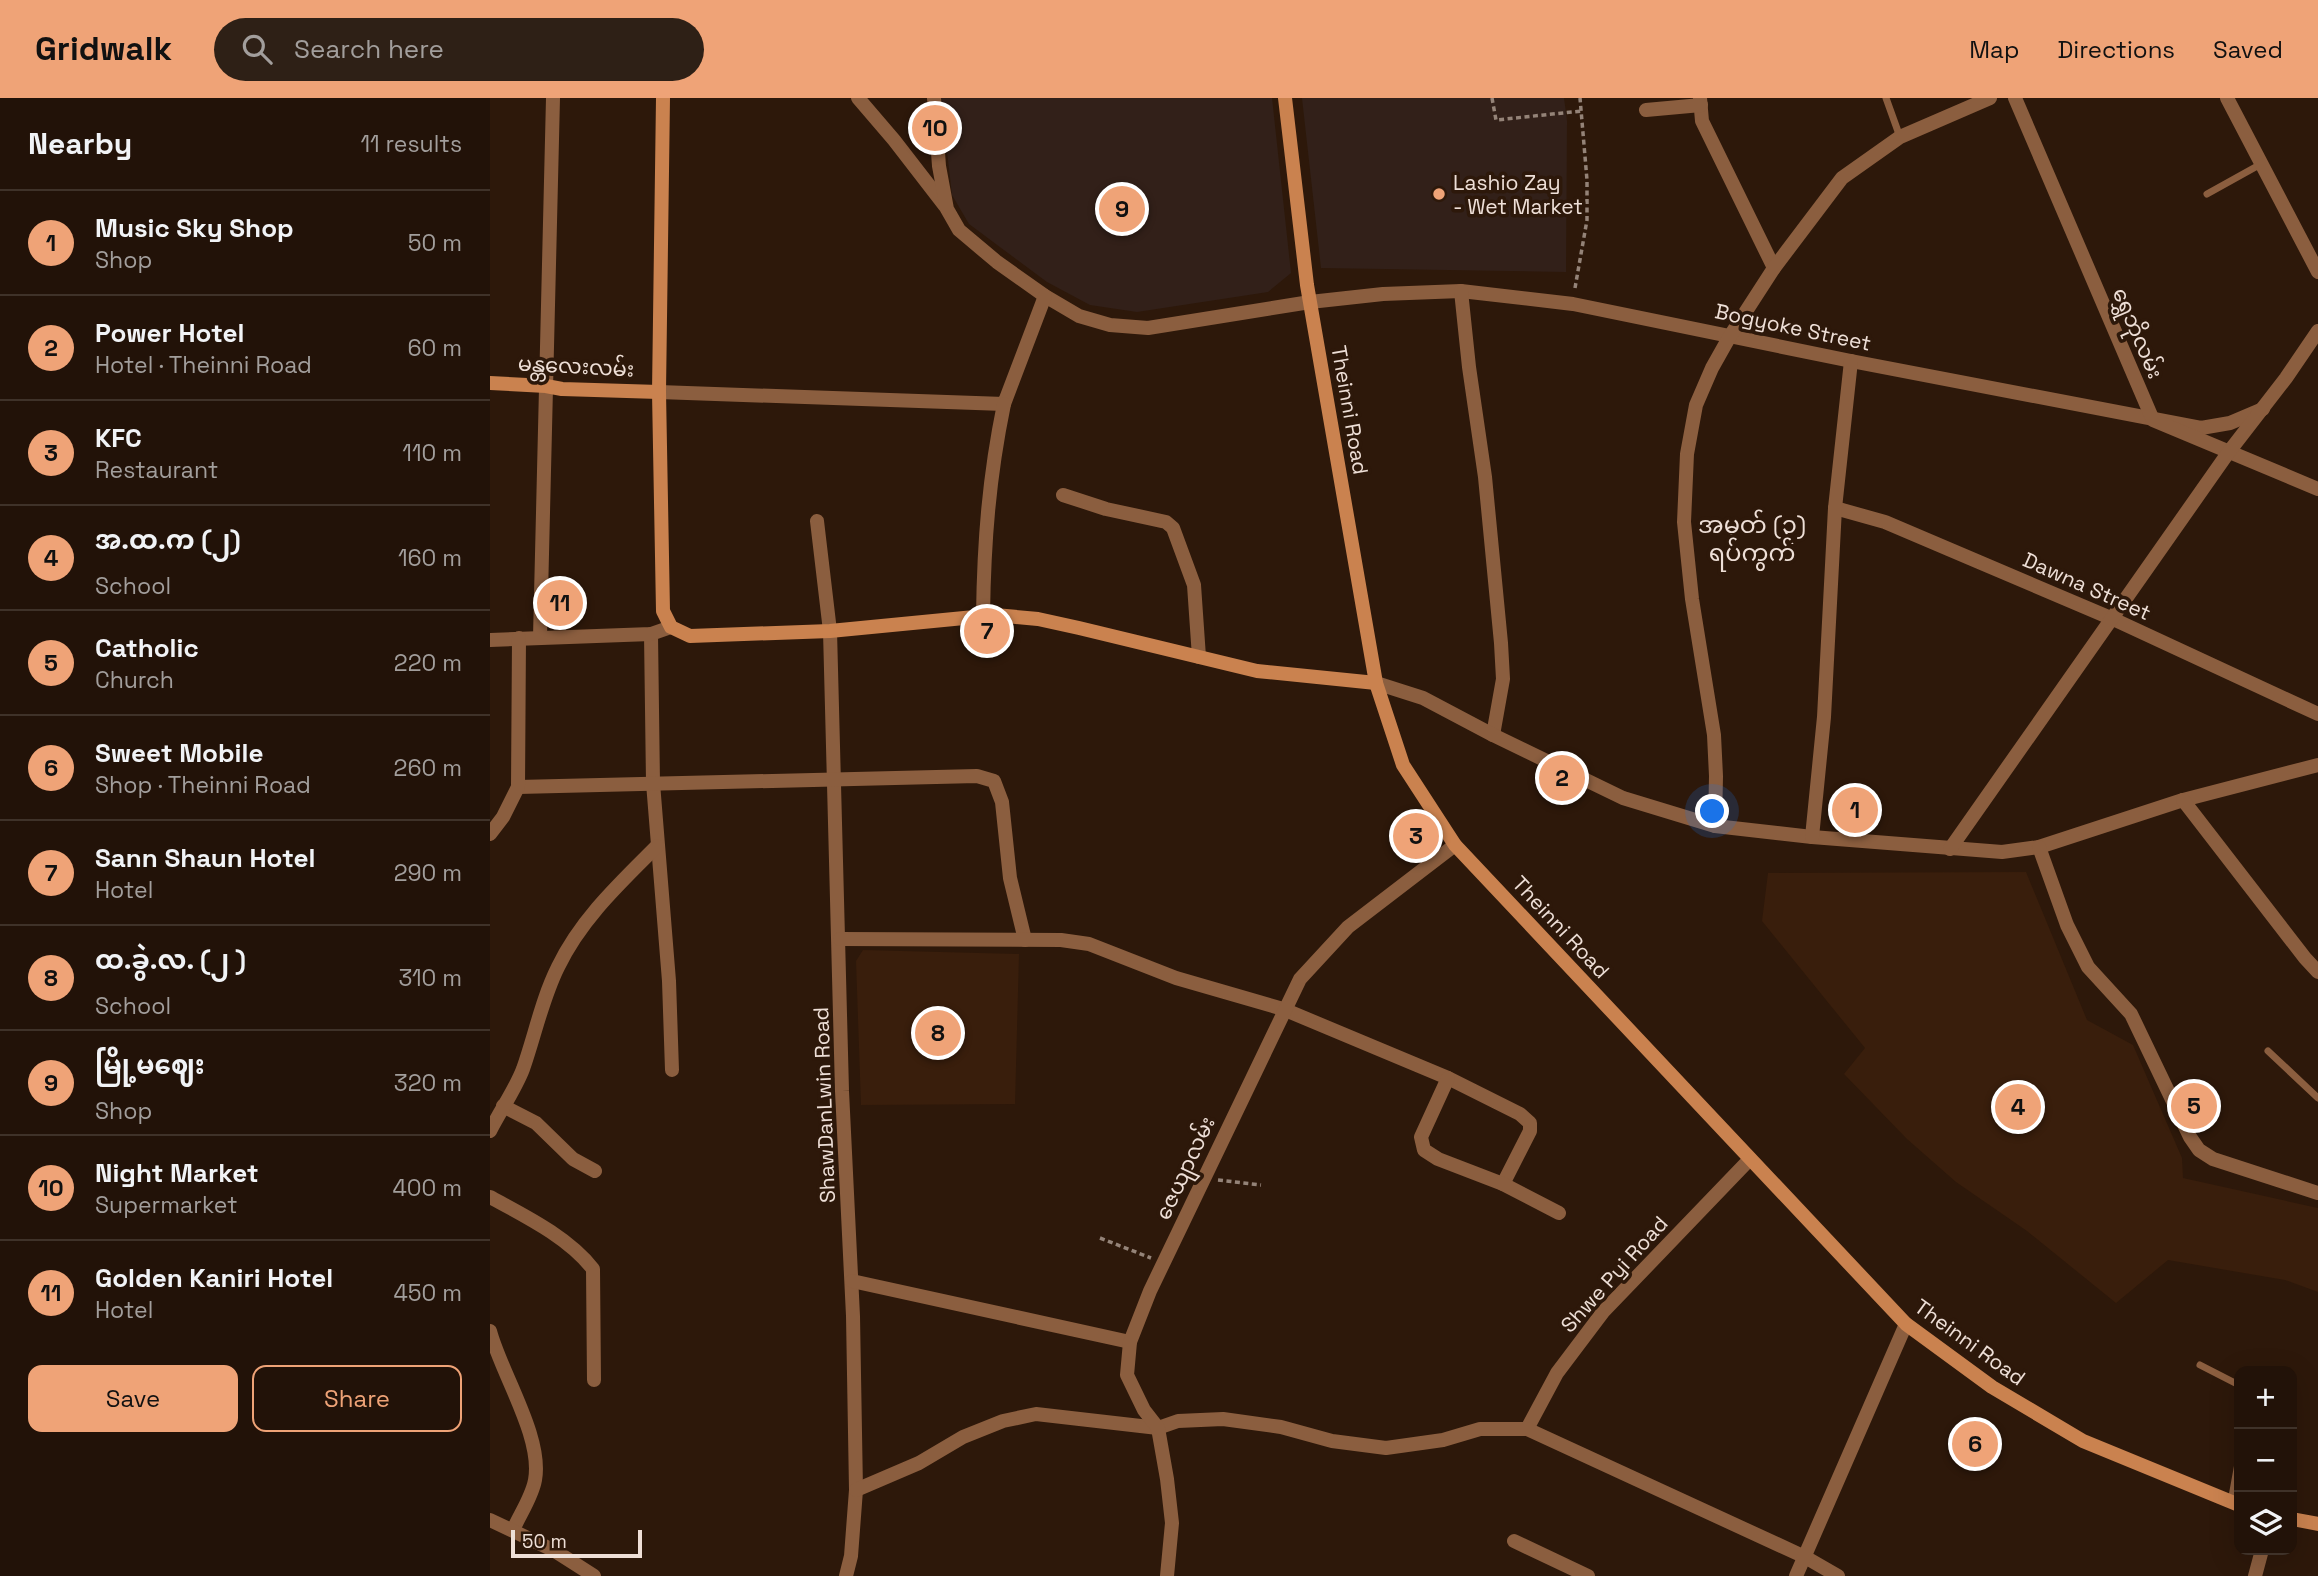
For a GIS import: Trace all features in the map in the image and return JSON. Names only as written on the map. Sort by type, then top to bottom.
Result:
[{"type":"main road","points":[[663,98],[659,391],[663,611],[671,626],[690,636],[830,631],[983,616],[1038,620],[1256,671],[1376,684]]},
{"type":"main road","name":"Theinni Road","points":[[1285,98],[1310,302],[1376,684],[1403,765],[1455,845],[1906,1324],[1992,1387],[2083,1441],[2234,1504]]},
{"type":"main road","name":"မန္တလေးလမ်း","points":[[490,383],[562,389],[659,391]]},
{"type":"main road","points":[[2297,1520],[2318,1524]]},
{"type":"street","points":[[540,637],[553,98]]},
{"type":"street","name":"Bogyoke Street","points":[[858,98],[947,209],[959,230],[997,262],[1045,296],[1079,316],[1110,326],[1148,328],[1310,302],[1383,294],[1461,292],[1573,304],[1851,361],[2202,428],[2230,423],[2263,409]]},
{"type":"street","points":[[934,98],[939,166],[947,209]]},
{"type":"street","points":[[1715,826],[1714,735],[1692,599],[1685,508],[1687,454],[1696,405],[1730,336],[1774,268],[1842,178],[1900,137],[1990,98]]},
{"type":"street","name":"ရွှေဘိုလမ်း","points":[[2015,98],[2152,420]]},
{"type":"street","points":[[2227,98],[2318,272]]},
{"type":"street","points":[[1646,110],[1700,102],[1703,121],[1774,268]]},
{"type":"street","points":[[1461,292],[1485,477],[1502,643],[1503,679],[1493,735]]},
{"type":"street","points":[[983,616],[984,531],[993,458],[1004,404],[1045,296]]},
{"type":"street","points":[[1950,849],[2228,453],[2318,331]]},
{"type":"street","points":[[1812,837],[1824,717],[1835,508],[1851,361]]},
{"type":"street","points":[[659,391],[1004,404]]},
{"type":"street","points":[[2152,420],[2318,489]]},
{"type":"street","points":[[1063,495],[1106,509],[1155,518],[1167,522],[1173,528],[1194,584],[1199,657]]},
{"type":"street","name":"Dawna Street","points":[[1835,508],[1885,522],[2113,619],[2318,714]]},
{"type":"street","name":"ShawDanLwin Road","points":[[817,521],[830,631],[842,1091],[852,1280],[856,1490],[851,1556],[846,1576]]},
{"type":"street","points":[[490,640],[651,634],[671,626]]},
{"type":"street","points":[[651,634],[653,783],[669,981],[672,1070]]},
{"type":"street","points":[[490,834],[503,817],[518,787],[519,638]]},
{"type":"street","points":[[1376,684],[1423,698],[1623,798],[1715,826],[1950,849],[2002,852],[2039,848],[2183,800],[2318,765]]},
{"type":"street","points":[[518,787],[977,776],[994,781],[1002,802],[1010,878],[1025,940]]},
{"type":"street","points":[[2183,800],[2318,973]]},
{"type":"street","name":"ဇေယျာလမ်း","points":[[1167,1576],[1172,1523],[1167,1479],[1158,1428],[1144,1410],[1127,1375],[1130,1342],[1163,1262],[1283,1009],[1300,979],[1348,927],[1455,845]]},
{"type":"street","points":[[490,1131],[522,1072],[541,1010],[558,967],[576,936],[603,900],[657,846]]},
{"type":"street","points":[[2039,848],[2067,925],[2088,968],[2131,1014],[2190,1137],[2199,1150],[2213,1159],[2318,1193]]},
{"type":"street","points":[[840,939],[1061,940],[1089,944],[1176,978],[1283,1009],[1448,1078],[1520,1114],[1530,1123],[1530,1131],[1503,1184]]},
{"type":"street","points":[[1448,1078],[1422,1137],[1424,1150],[1438,1159],[1503,1184],[1559,1213]]},
{"type":"street","points":[[490,1095],[536,1124],[573,1159],[595,1171]]},
{"type":"street","name":"Shwe Pyi Road","points":[[1527,1429],[1557,1373],[1603,1312],[1749,1159]]},
{"type":"street","points":[[490,1197],[556,1237],[593,1269],[594,1380]]},
{"type":"street","points":[[852,1280],[1130,1342]]},
{"type":"street","points":[[1796,1576],[1906,1324]]},
{"type":"street","points":[[490,1331],[522,1411],[536,1468],[535,1482],[513,1530]]},
{"type":"street","points":[[856,1490],[919,1464],[963,1437],[1003,1421],[1036,1414],[1158,1428],[1178,1421],[1223,1419],[1281,1427],[1332,1441],[1386,1448],[1443,1440],[1480,1429],[1527,1429],[1805,1557],[1838,1576]]},
{"type":"street","points":[[490,1520],[555,1551],[594,1576]]},
{"type":"street","points":[[1514,1541],[1588,1576]]},
{"type":"street","points":[[2255,1576],[2261,1555]]},
{"type":"lane","points":[[1886,98],[1900,137]]},
{"type":"lane","points":[[2207,194],[2262,164]]},
{"type":"lane","points":[[2268,1051],[2318,1098]]},
{"type":"lane","points":[[2200,1365],[2234,1382]]},
{"type":"path","points":[[1493,98],[1496,120],[1582,111]]},
{"type":"path","points":[[1573,304],[1587,220],[1587,180],[1580,98]]},
{"type":"path","points":[[1202,1179],[1262,1185]]},
{"type":"path","points":[[1100,1238],[1163,1262]]},
{"type":"shaded area","points":[[941,98],[1272,98],[1291,273],[1268,292],[1137,312],[1090,305],[1047,282],[969,224],[952,195]]},
{"type":"shaded area","name":"Lashio Zay - Wet Market","points":[[1302,98],[1564,98],[1567,121],[1566,272],[1321,268]]},
{"type":"shaded area","points":[[2026,872],[2087,1020],[2133,1045],[2182,1158],[2183,1178],[2318,1208],[2318,1292],[2285,1280],[2168,1260],[2116,1303],[2027,1231],[1956,1182],[1907,1139],[1844,1074],[1865,1048],[1762,921],[1768,873]]},
{"type":"shaded area","points":[[863,950],[1019,954],[1015,1104],[861,1105],[856,961]]},
{"type":"place","name":"Night Market","points":[[935,128]]},
{"type":"place","name":"Lashio Zay - Wet Market","points":[[1439,194]]},
{"type":"place","name":"မြို့မဈေး","points":[[1122,209]]},
{"type":"place","name":"Golden Kaniri Hotel","points":[[560,603]]},
{"type":"place","name":"Sann Shaun Hotel","points":[[987,631]]},
{"type":"place","name":"Power Hotel","points":[[1562,778]]},
{"type":"place","name":"Music Sky Shop","points":[[1855,810]]},
{"type":"place","name":"KFC","points":[[1416,836]]},
{"type":"place","name":"ထ.ခွဲ.လ. (၂ )","points":[[938,1033]]},
{"type":"place","name":"Catholic","points":[[2194,1106]]},
{"type":"place","name":"အ.ထ.က (၂)","points":[[2018,1107]]},
{"type":"place","name":"Sweet Mobile","points":[[1975,1444]]},
{"type":"district","name":"အမှတ် (၃) ရပ်ကွက်","points":[[1752,538]]}]
